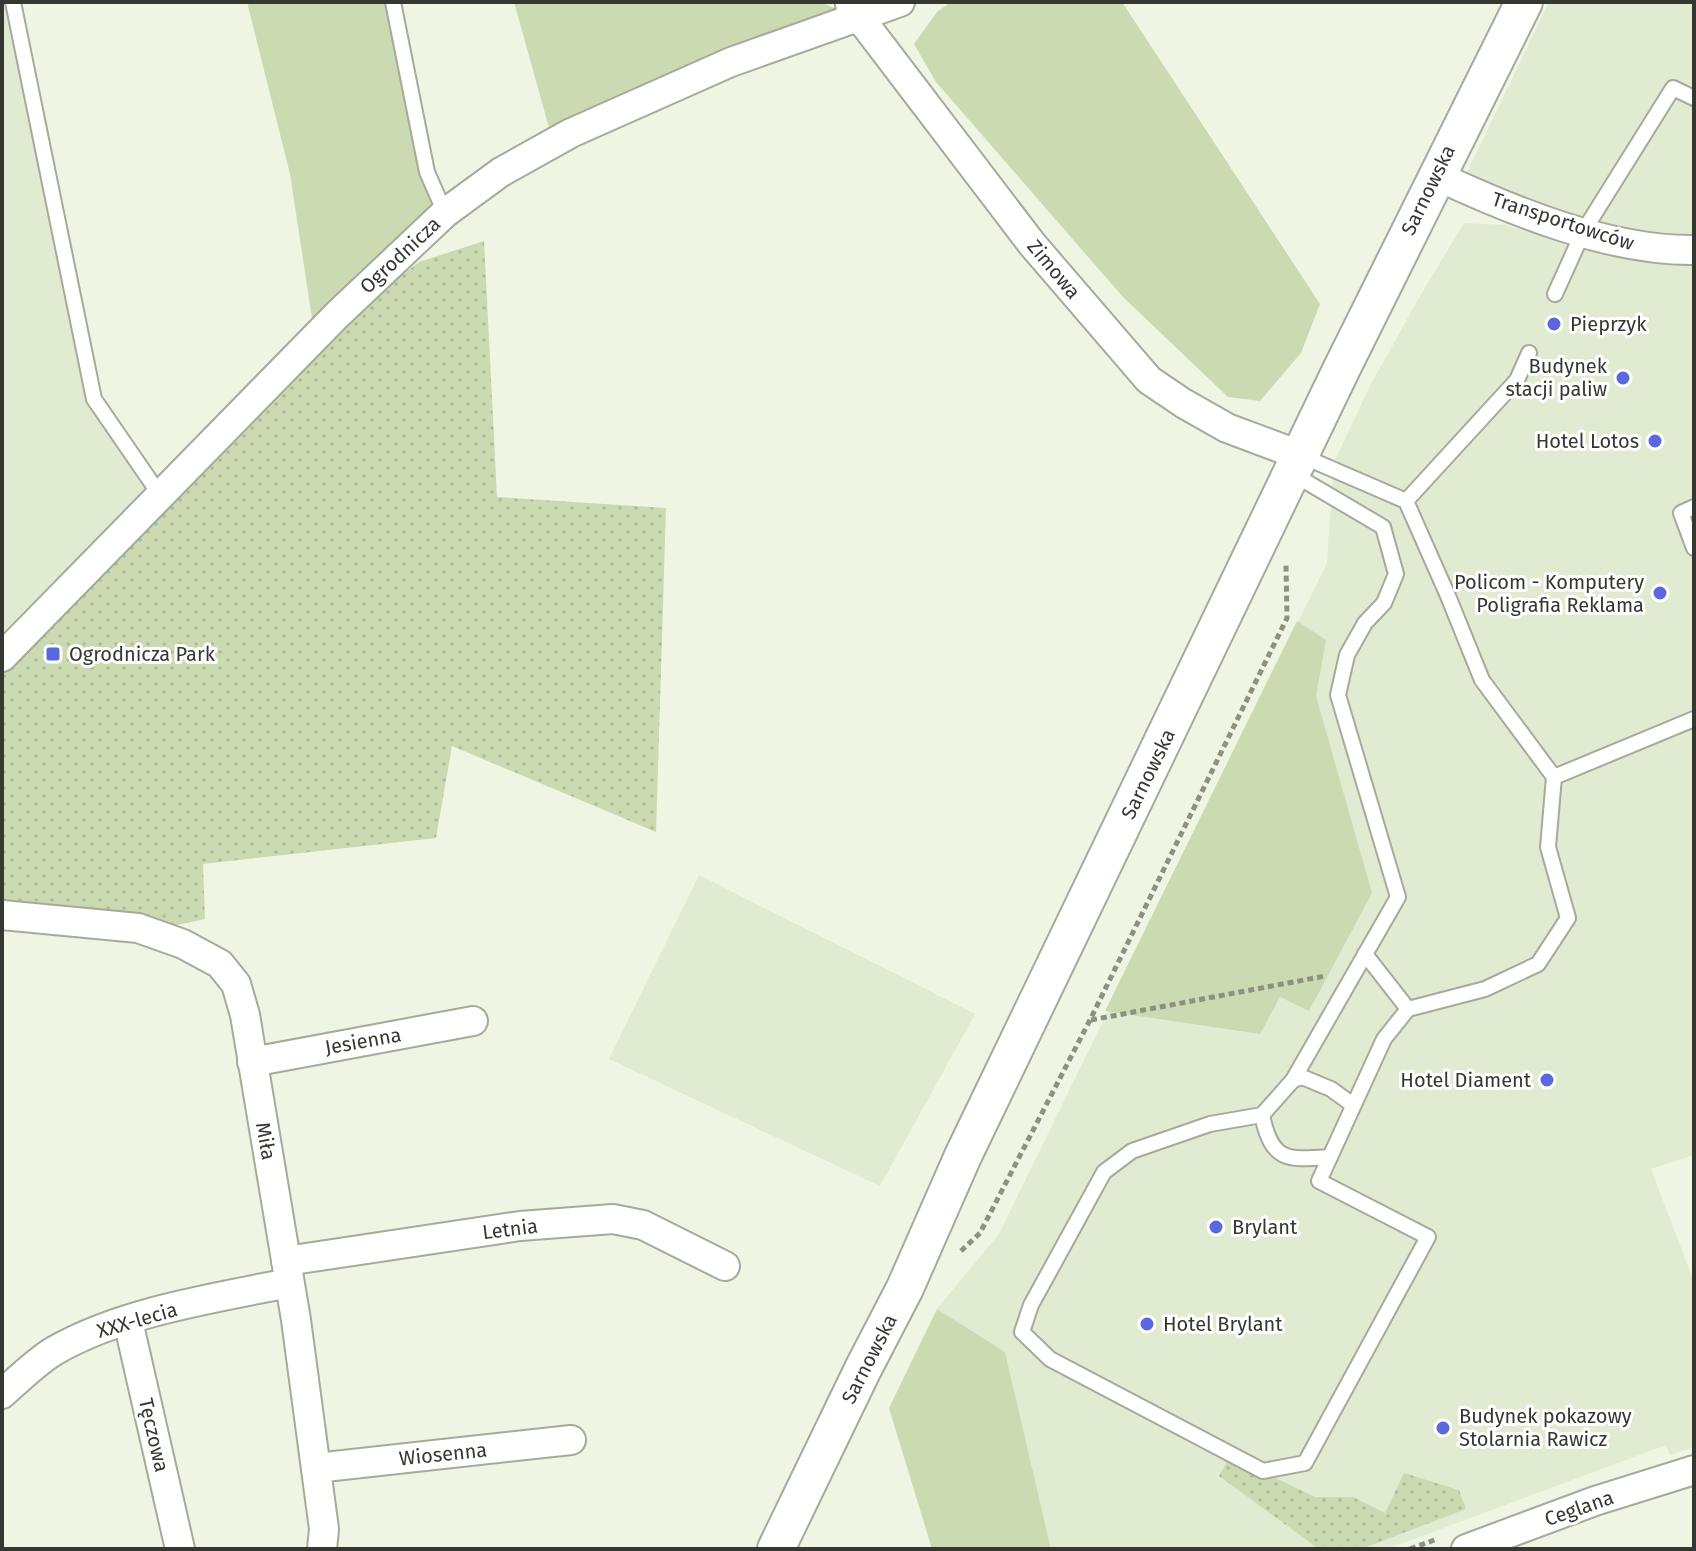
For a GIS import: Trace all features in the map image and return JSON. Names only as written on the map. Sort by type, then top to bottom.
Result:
[{"type":"street","name":"Ogrodnicza","points":[[2,657],[337,315],[445,213],[501,172],[571,133],[731,62],[854,10],[900,2]]},
{"type":"street","name":"Sarnowska","points":[[776,1549],[905,1288],[963,1156],[1435,175],[1524,2]]},
{"type":"street","name":"Zimowa","points":[[854,10],[1032,244],[1149,380],[1183,403],[1297,465]]},
{"type":"street","name":"Transportowców","points":[[1435,175],[1583,232],[1630,245],[1694,250]]},
{"type":"street","name":"Miła","points":[[2,915],[138,928],[183,944],[220,964],[236,984],[245,1015],[288,1272],[324,1529],[322,1549]]},
{"type":"street","name":"Jesienna","points":[[252,1062],[473,1021]]},
{"type":"street","name":"Letnia","points":[[288,1272],[520,1226],[613,1219],[643,1225],[725,1266]]},
{"type":"street","name":"XXX-lecia","points":[[2,1394],[52,1353],[87,1334],[232,1294],[288,1272]]},
{"type":"street","name":"Tęczowa","points":[[128,1321],[180,1549]]},
{"type":"street","name":"Wiosenna","points":[[316,1468],[571,1440]]},
{"type":"street","name":"Ceglana","points":[[1466,1549],[1595,1501],[1694,1470]]},
{"type":"lane","points":[[13,2],[94,399],[160,495]]},
{"type":"lane","points":[[393,2],[427,172],[445,213]]},
{"type":"lane","points":[[1555,294],[1583,232],[1673,88],[1694,98]]},
{"type":"lane","points":[[1406,501],[1517,380],[1529,353]]},
{"type":"lane","points":[[1297,465],[1406,501],[1482,680],[1554,777],[1548,847],[1568,918],[1538,964],[1485,989],[1408,1009],[1384,1039],[1319,1181],[1428,1237],[1305,1463],[1263,1471],[1050,1359],[1022,1332],[1031,1305],[1104,1172],[1132,1151],[1210,1124],[1262,1115],[1293,1080],[1398,897],[1338,695],[1347,655],[1365,623],[1384,603],[1396,574],[1383,527],[1297,465]]},
{"type":"lane","points":[[1694,507],[1681,513],[1694,548]]},
{"type":"lane","points":[[1554,777],[1694,719]]},
{"type":"lane","points":[[1365,954],[1408,1009]]},
{"type":"lane","points":[[1384,1039],[1436,1002]]},
{"type":"lane","points":[[1293,1080],[1302,1077],[1317,1082],[1353,1105]]},
{"type":"lane","points":[[1262,1115],[1270,1143],[1279,1152],[1303,1159],[1330,1157]]},
{"type":"path","points":[[958,1253],[980,1233],[1090,1020],[1287,618]]},
{"type":"path","points":[[1090,1020],[1357,970]]},
{"type":"shaded area","points":[[2,2],[13,2],[94,399],[160,495],[2,657]]},
{"type":"shaded area","points":[[247,2],[393,2],[427,172],[445,213],[315,338],[290,174]]},
{"type":"shaded area","points":[[514,2],[820,2],[858,18],[553,142]]},
{"type":"shaded area","points":[[951,2],[1122,2],[1320,304],[1301,353],[1260,401],[1228,397],[1123,297],[936,82],[914,44],[937,12]]},
{"type":"shaded area","name":"Pieprzyk","points":[[1549,2],[1694,2],[1694,1155],[1651,1169],[1694,1282],[1694,1447],[1670,1455],[1666,1445],[1387,1549],[1051,1549],[1005,1352],[937,1309],[999,1234],[1327,563],[1334,462],[1371,384],[1420,296],[1464,223],[1506,225],[1574,248],[1583,233],[1460,187]]},
{"type":"shaded area","points":[[484,241],[497,497],[666,508],[656,832],[452,746],[436,838],[203,864],[205,919],[144,932],[2,917],[2,670],[334,328],[419,262]]},
{"type":"shaded area","points":[[1297,621],[1326,640],[1316,696],[1372,893],[1309,1011],[1280,997],[1260,1034],[1105,1011]]},
{"type":"shaded area","points":[[699,875],[975,1014],[880,1186],[609,1059]]},
{"type":"shaded area","points":[[937,1309],[1005,1352],[1051,1549],[932,1549],[889,1408]]},
{"type":"shaded area","points":[[1230,1456],[1315,1497],[1353,1497],[1385,1513],[1404,1473],[1459,1490],[1466,1509],[1361,1549],[1319,1549],[1219,1476]]},
{"type":"place","name":"Pieprzyk","points":[[1554,324]]},
{"type":"place","name":"Budynek stacji paliw","points":[[1623,378]]},
{"type":"place","name":"Hotel Lotos","points":[[1655,441]]},
{"type":"place","name":"Policom - Komputery Poligrafia Reklama","points":[[1660,593]]},
{"type":"place","name":"Ogrodnicza Park","points":[[53,654]]},
{"type":"place","name":"Hotel Diament","points":[[1547,1080]]},
{"type":"place","name":"Brylant","points":[[1216,1227]]},
{"type":"place","name":"Hotel Brylant","points":[[1147,1324]]},
{"type":"place","name":"Budynek pokazowy Stolarnia Rawicz","points":[[1443,1428]]}]
